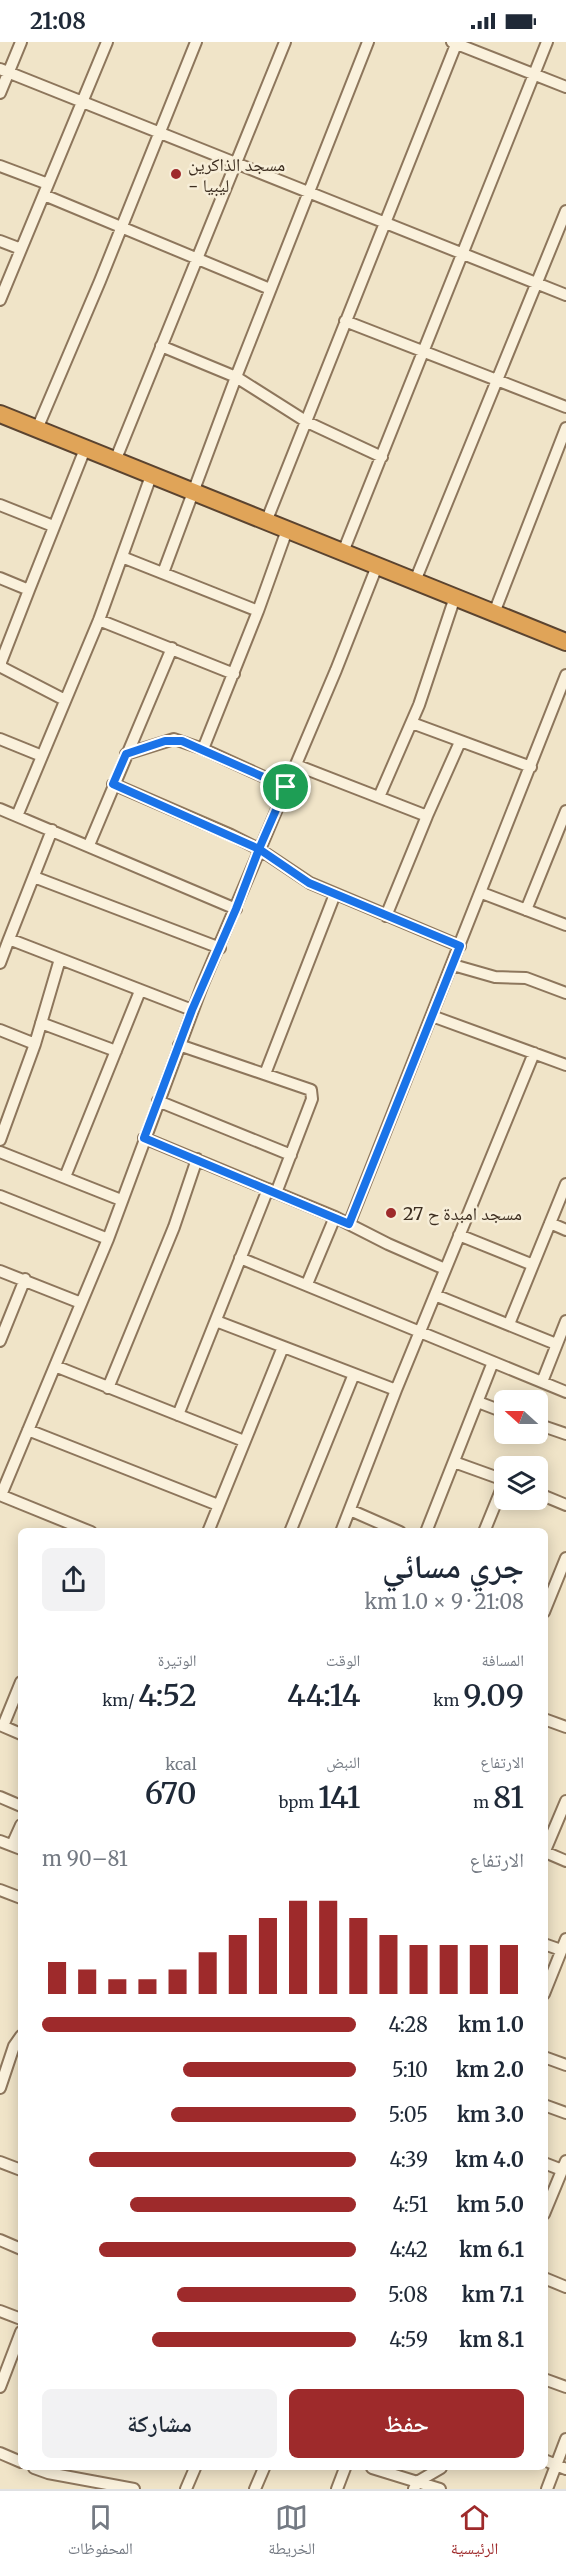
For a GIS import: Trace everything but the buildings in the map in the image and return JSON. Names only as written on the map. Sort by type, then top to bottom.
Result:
[{"type":"highway","points":[[0,414],[566,642]]},
{"type":"street","points":[[0,93],[4,71],[21,42]]},
{"type":"street","points":[[0,300],[106,42]]},
{"type":"street","points":[[37,429],[196,42]]},
{"type":"street","points":[[115,461],[285,42]]},
{"type":"street","points":[[163,573],[236,377],[368,42]]},
{"type":"street","points":[[343,552],[547,42]]},
{"type":"street","points":[[266,522],[455,43],[566,87]]},
{"type":"street","points":[[4,71],[566,295]]},
{"type":"street","points":[[0,166],[122,226],[270,289]]},
{"type":"street","points":[[415,581],[566,211]]},
{"type":"street","points":[[0,241],[21,249]]},
{"type":"street","points":[[345,321],[566,407]]},
{"type":"street","points":[[162,346],[236,377],[307,422],[382,458]]},
{"type":"street","points":[[494,613],[566,428]]},
{"type":"street","points":[[65,700],[1,667],[1,662],[85,449]]},
{"type":"street","points":[[17,816],[99,620],[151,476]]},
{"type":"street","points":[[0,505],[53,526]]},
{"type":"street","points":[[203,749],[234,674],[287,530]]},
{"type":"street","points":[[122,557],[258,611]]},
{"type":"street","points":[[80,1528],[0,1495],[108,1239],[192,1010],[336,670],[377,566]]},
{"type":"street","points":[[0,578],[28,590]]},
{"type":"street","points":[[379,797],[412,723],[455,597]]},
{"type":"street","points":[[99,620],[234,674]]},
{"type":"street","points":[[89,845],[172,648]]},
{"type":"street","points":[[349,1224],[482,893],[566,675]]},
{"type":"street","points":[[412,723],[531,767]]},
{"type":"street","points":[[0,739],[42,756]]},
{"type":"street","points":[[126,754],[174,739],[203,749],[286,787]]},
{"type":"street","points":[[386,916],[460,742]]},
{"type":"street","points":[[296,765],[427,816]]},
{"type":"street","points":[[113,784],[259,849],[295,875],[335,894],[460,946]]},
{"type":"street","points":[[0,809],[236,909]]},
{"type":"street","points":[[526,910],[566,811]]},
{"type":"street","points":[[0,963],[52,830]]},
{"type":"street","points":[[34,877],[220,948]]},
{"type":"street","points":[[482,893],[566,925]]},
{"type":"street","points":[[266,1074],[335,894]]},
{"type":"street","points":[[9,939],[192,1010]]},
{"type":"street","points":[[0,1140],[35,1044],[60,959]]},
{"type":"street","points":[[453,965],[495,977],[526,978],[566,993]]},
{"type":"street","points":[[65,1177],[140,991]]},
{"type":"street","points":[[432,1016],[566,1065]]},
{"type":"street","points":[[41,1023],[116,1052]]},
{"type":"street","points":[[0,1030],[35,1044]]},
{"type":"street","points":[[178,1415],[240,1258],[291,1155],[312,1093],[306,1087],[179,1045]]},
{"type":"street","points":[[343,1528],[396,1390],[534,1053]]},
{"type":"street","points":[[158,1101],[291,1155]]},
{"type":"street","points":[[0,1105],[11,1110]]},
{"type":"street","points":[[144,1138],[335,1217],[445,1269]]},
{"type":"street","points":[[0,1152],[122,1200]]},
{"type":"street","points":[[108,1388],[174,1227],[197,1159]]},
{"type":"street","points":[[509,1324],[566,1184]]},
{"type":"street","points":[[0,1196],[108,1239]]},
{"type":"street","points":[[307,1284],[335,1217]]},
{"type":"street","points":[[550,1223],[566,1230]]},
{"type":"street","points":[[459,1235],[534,1265]]},
{"type":"street","points":[[240,1258],[566,1392]]},
{"type":"street","points":[[0,1271],[81,1303]]},
{"type":"street","points":[[0,1341],[25,1279]]},
{"type":"street","points":[[435,1295],[556,1344]]},
{"type":"street","points":[[216,1321],[396,1390]]},
{"type":"street","points":[[542,1382],[566,1321]]},
{"type":"street","points":[[209,1528],[283,1347]]},
{"type":"street","points":[[428,1528],[493,1362]]},
{"type":"street","points":[[55,1366],[243,1441]]},
{"type":"street","points":[[292,1528],[354,1374]]},
{"type":"street","points":[[478,1402],[494,1408]]},
{"type":"street","points":[[548,1428],[566,1434]]},
{"type":"street","points":[[28,1430],[218,1505]]},
{"type":"street","points":[[454,1462],[494,1477]]},
{"type":"street","points":[[548,1498],[566,1505]]},
{"type":"street","points":[[486,1528],[494,1506]]},
{"type":"street","points":[[350,1510],[391,1528]]},
{"type":"street","points":[[548,1602],[566,1558]]},
{"type":"street","points":[[18,1689],[1,1726],[18,1733]]},
{"type":"street","points":[[548,1720],[566,1727]]},
{"type":"street","points":[[0,1797],[18,1805]]},
{"type":"street","points":[[548,1846],[566,1801]]},
{"type":"street","points":[[0,1841],[16,1847]]},
{"type":"street","points":[[548,1854],[566,1861]]},
{"type":"street","points":[[0,1890],[18,1897]]},
{"type":"street","points":[[548,1984],[566,1939]]},
{"type":"street","points":[[548,1945],[561,1950]]},
{"type":"street","points":[[0,2088],[14,2046],[18,2041]]},
{"type":"street","points":[[548,2059],[566,2066]]},
{"type":"street","points":[[548,2107],[566,2114]]},
{"type":"street","points":[[0,2162],[18,2169]]},
{"type":"street","points":[[548,2163],[564,2165],[548,2204]]},
{"type":"street","points":[[0,2240],[18,2248]]},
{"type":"street","points":[[548,2280],[566,2287]]},
{"type":"street","points":[[0,2311],[18,2318]]},
{"type":"street","points":[[0,2387],[18,2340]]},
{"type":"street","points":[[548,2380],[566,2387]]},
{"type":"street","points":[[548,2489],[562,2467],[566,2439]]},
{"type":"street","points":[[0,2453],[18,2461]]},
{"type":"street","points":[[548,2462],[562,2467]]},
{"type":"street","points":[[49,2470],[134,2489]]},
{"type":"street","points":[[186,2489],[194,2470]]},
{"type":"street","points":[[255,2489],[263,2470]]},
{"type":"street","points":[[337,2489],[344,2470]]},
{"type":"street","points":[[377,2470],[416,2485],[440,2489]]},
{"type":"street","points":[[416,2485],[438,2470]]},
{"type":"place","name":"مسجد الذاكرين - ليبيا","points":[[176,174]]},
{"type":"place","name":"مسجد امبدة ح 27","points":[[391,1213]]},
{"type":"route","points":[[286,787],[203,749],[174,739],[126,754],[113,784],[259,849],[220,948],[192,1010],[144,1138],[349,1224],[460,946],[309,883],[259,849],[286,787]]}]
